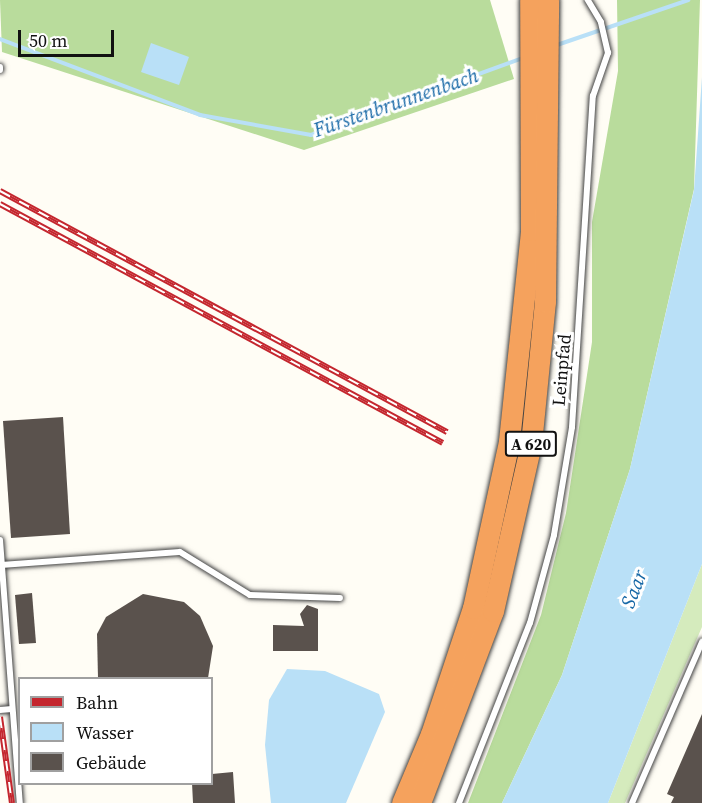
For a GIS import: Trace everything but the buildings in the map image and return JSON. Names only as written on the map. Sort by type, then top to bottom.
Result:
[{"type":"highway","name":"A 620","points":[[420,803],[493,611],[531,444],[545,302],[540,35],[530,0]]},
{"type":"highway","name":"A 620","points":[[540,35],[548,0]]},
{"type":"highway","name":"A 620","points":[[402,803],[431,734],[473,608],[509,441],[531,231],[541,69]]},
{"type":"lane","name":"Leinpfad","points":[[459,803],[530,623],[554,535],[577,380],[593,96],[608,53],[601,22],[588,0]]},
{"type":"lane","points":[[0,541],[18,772]]},
{"type":"lane","points":[[2,565],[180,552],[250,595],[340,598]]},
{"type":"lane","points":[[632,803],[702,642]]},
{"type":"lane","points":[[0,710],[12,709]]},
{"type":"lane","points":[[19,785],[20,803]]},
{"type":"green space","points":[[0,0],[490,0],[514,79],[304,150],[2,52]]},
{"type":"green space","points":[[617,0],[700,0],[694,189],[630,469],[562,675],[502,803],[468,803],[541,615],[566,513],[592,342],[592,222],[618,71]]},
{"type":"green space","points":[[702,564],[702,627],[625,803],[608,803]]},
{"type":"water","points":[[151,43],[189,57],[179,85],[141,72]]},
{"type":"water","name":"Saar","points":[[702,77],[702,564],[608,803],[502,803],[562,675],[630,469],[694,190]]},
{"type":"water","points":[[287,669],[325,671],[379,694],[385,712],[346,803],[271,803],[265,745],[269,700]]},
{"type":"waterway","name":"Fürstenbrunnenbach","points":[[554,46],[688,0]]},
{"type":"waterway","name":"Fürstenbrunnenbach","points":[[0,39],[200,115],[311,135],[525,57]]},
{"type":"railway","points":[[0,191],[447,432]]},
{"type":"railway","points":[[0,204],[443,443]]},
{"type":"railway","points":[[0,717],[12,803]]}]
